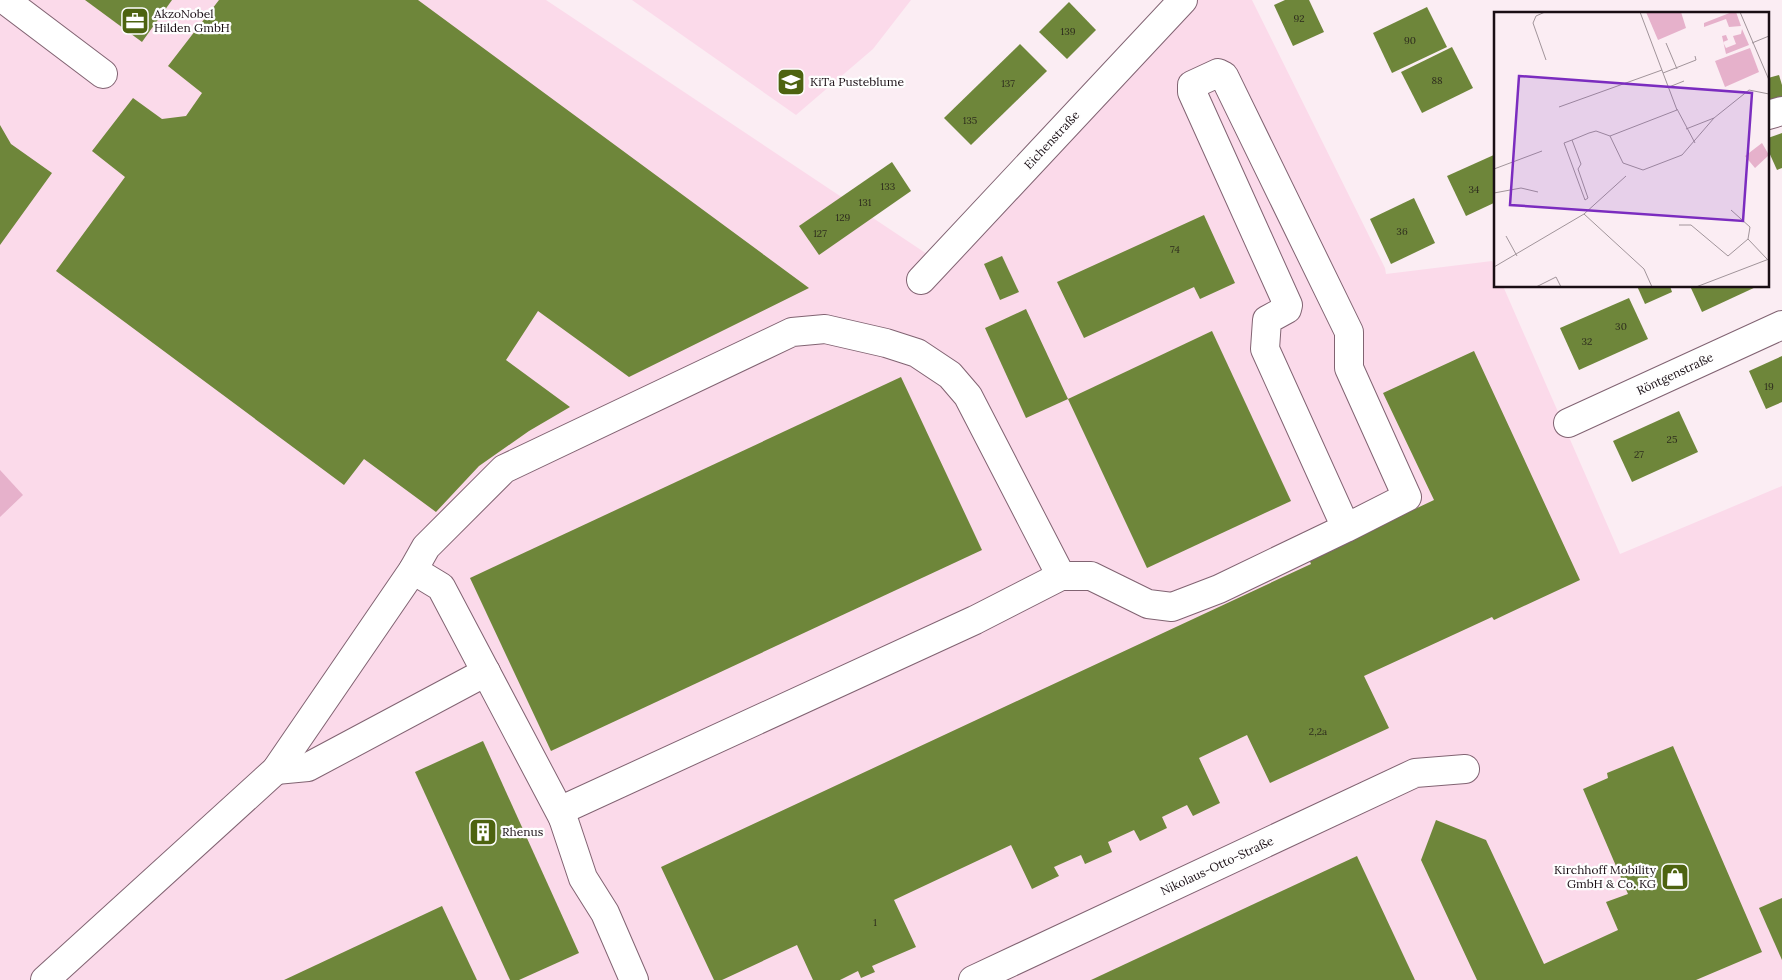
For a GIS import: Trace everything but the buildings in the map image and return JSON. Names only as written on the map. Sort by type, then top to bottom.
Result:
[{"type":"street","points":[[5,0],[103,74]]},
{"type":"street","name":"Eichenstraße","points":[[921,280],[1183,0]]},
{"type":"street","points":[[563,818],[566,808],[975,620],[1061,576],[1091,576],[1148,604],[1172,607],[1219,589],[1346,528],[1407,497],[1350,368],[1349,332],[1224,76],[1218,73],[1192,85],[1192,92],[1288,305],[1287,309],[1267,320],[1265,349],[1346,528]]},
{"type":"street","points":[[1770,115],[1782,111]]},
{"type":"street","name":"Röntgenstraße","points":[[1568,423],[1782,325]]},
{"type":"street","points":[[46,980],[276,770],[413,570],[426,547],[504,469],[792,332],[825,329],[886,342],[917,354],[950,375],[968,396],[1061,576]]},
{"type":"street","points":[[413,570],[441,586],[563,818],[583,878],[605,913],[634,980]]},
{"type":"street","points":[[276,770],[308,767],[486,672]]},
{"type":"street","name":"Nikolaus-Otto-Straße","points":[[973,980],[1415,773],[1465,769]]},
{"type":"shaded area","points":[[0,0],[546,0],[930,256],[1188,0],[1252,0],[1385,268],[1386,274],[1492,261],[1494,265],[1494,288],[1504,288],[1620,554],[1782,486],[1782,980],[0,980]]},
{"type":"shaded area","name":"KiTa Pusteblume","points":[[632,0],[911,0],[873,49],[796,115]]},
{"type":"shaded area","points":[[0,470],[23,495],[0,517]]},
{"type":"place","name":"AkzoNobel Hilden GmbH","points":[[135,21]]},
{"type":"place","name":"KiTa Pusteblume","points":[[791,82]]},
{"type":"place","name":"Rhenus","points":[[483,832]]},
{"type":"place","name":"Kirchhoff Mobility GmbH & Co. KG","points":[[1675,877]]}]
